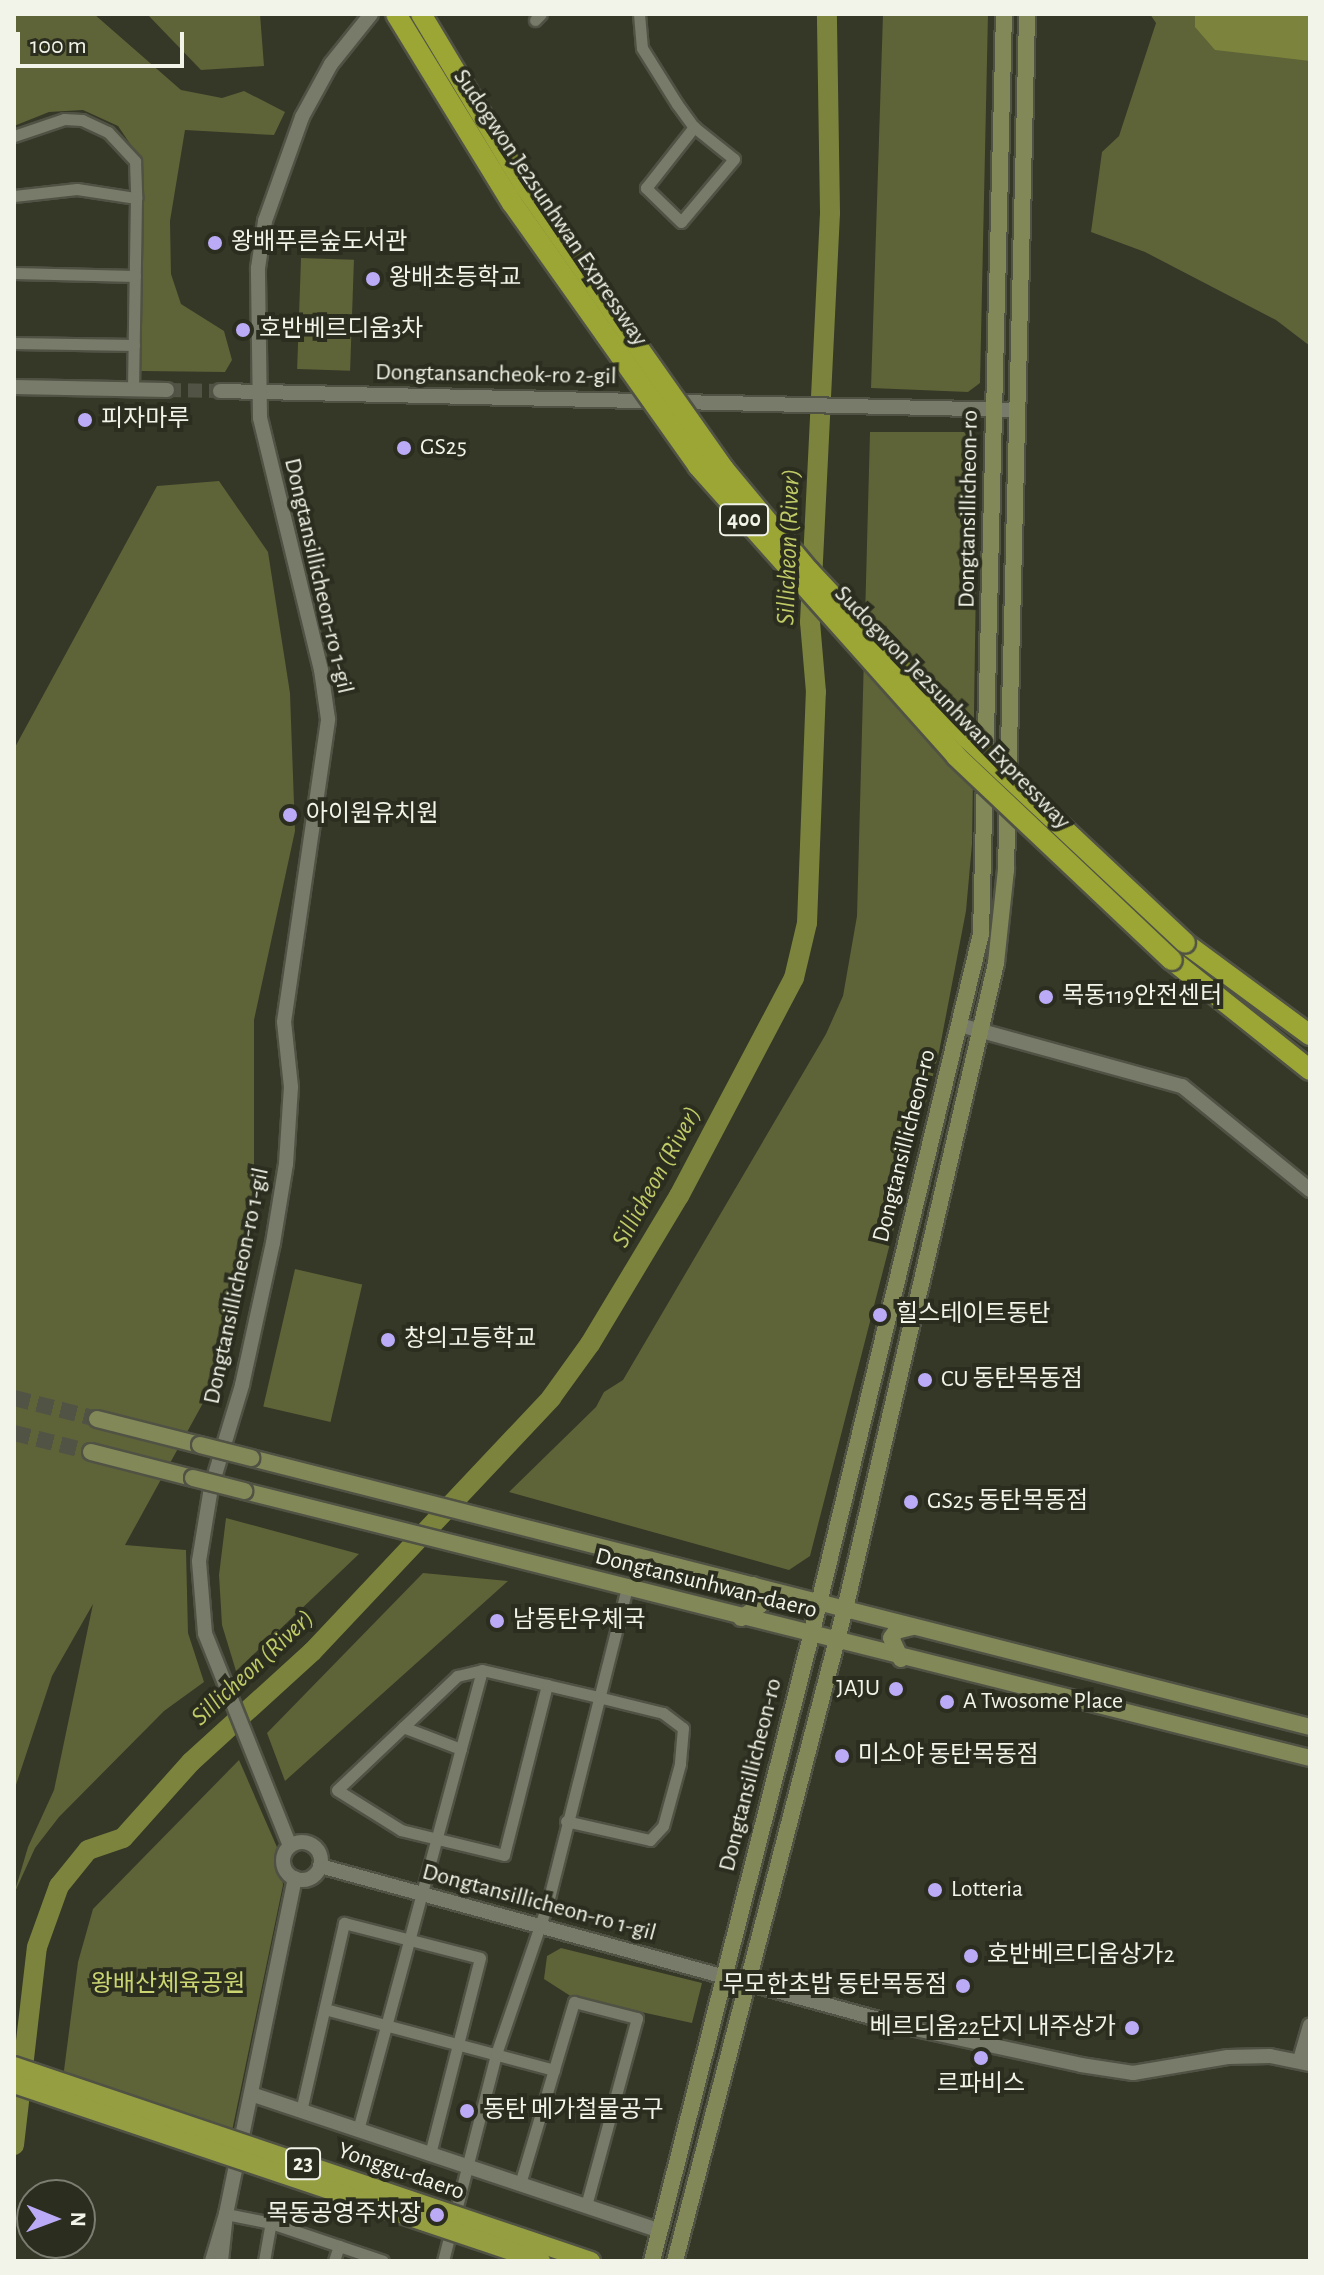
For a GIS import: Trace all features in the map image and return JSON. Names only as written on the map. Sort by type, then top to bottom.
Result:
[{"type":"highway","name":"Sudogwon Je2sunhwan Expressway","points":[[396,14],[512,203],[698,466],[956,756],[1310,1070]]},
{"type":"highway","name":"Sudogwon Je2sunhwan Expressway","points":[[421,14],[525,187],[724,469],[809,571],[967,738],[1178,952],[1310,1035]]},
{"type":"highway","name":"Yonggu-daero","points":[[14,2066],[591,2261]]},
{"type":"highway","name":"Yonggu-daero","points":[[14,2084],[541,2261]]},
{"type":"main road","name":"Dongtansillicheon-ro","points":[[652,2261],[793,1709],[976,955],[985,887],[1004,14]]},
{"type":"main road","name":"Dongtansillicheon-ro","points":[[675,2261],[845,1609],[996,963],[1006,870],[1027,14]]},
{"type":"main road","points":[[997,347],[1007,354],[1019,345]]},
{"type":"main road","points":[[994,468],[1004,460],[1016,467]]},
{"type":"main road","points":[[976,955],[983,970],[996,963]]},
{"type":"main road","points":[[943,1090],[959,1083],[965,1100]]},
{"type":"main road","name":"Dongtansunhwan-daero","points":[[97,1419],[1310,1727]]},
{"type":"main road","name":"Dongtansunhwan-daero","points":[[91,1452],[901,1659],[1310,1758]]},
{"type":"main road","points":[[839,1520],[849,1534],[864,1526]]},
{"type":"main road","points":[[741,1618],[760,1605],[753,1585]]},
{"type":"main road","points":[[901,1659],[891,1638],[896,1631],[914,1626]]},
{"type":"main road","points":[[793,1709],[807,1699],[814,1703],[817,1716]]},
{"type":"street","name":"Dongtansillicheon-ro 1-gil","points":[[295,1878],[283,1866],[290,1846],[205,1633],[199,1561],[211,1488],[242,1385],[284,1177],[291,1087],[284,1022],[328,719],[256,391],[258,268],[276,183],[302,117],[331,64],[371,14]]},
{"type":"street","points":[[639,14],[642,48],[694,127],[734,159],[681,222],[646,188],[694,127]]},
{"type":"street","points":[[14,136],[64,119],[82,120],[108,132],[135,161],[133,389]]},
{"type":"street","points":[[14,196],[77,189],[136,198]]},
{"type":"street","points":[[14,273],[135,276]]},
{"type":"street","points":[[14,343],[134,345]]},
{"type":"street","points":[[14,387],[167,390]]},
{"type":"street","name":"Dongtansancheok-ro 2-gil","points":[[220,391],[995,409]]},
{"type":"street","points":[[995,409],[1017,410]]},
{"type":"street","points":[[960,1025],[1182,1086],[1310,1190]]},
{"type":"street","points":[[443,2261],[496,2054],[536,1925],[548,1902],[627,1588]]},
{"type":"street","points":[[547,1685],[504,1855],[437,1839],[379,1819],[337,1790],[457,1676],[482,1670],[547,1685],[598,1697],[663,1713],[683,1728],[680,1764],[663,1826],[650,1840],[566,1821]]},
{"type":"street","points":[[358,2130],[482,1670]]},
{"type":"street","points":[[403,1727],[461,1749]]},
{"type":"street","name":"Dongtansillicheon-ro 1-gil","points":[[290,1846],[312,1845],[320,1866],[422,1896],[915,2029],[1133,2073],[1228,2057],[1305,2062]]},
{"type":"street","points":[[212,2261],[226,2214],[295,1878],[307,1879],[320,1866]]},
{"type":"street","points":[[301,2111],[344,1923],[480,1958],[430,2154]]},
{"type":"street","points":[[520,2184],[574,2002],[637,2018],[586,2206]]},
{"type":"street","points":[[325,2009],[554,2070]]},
{"type":"street","points":[[1305,2062],[1310,2025]]},
{"type":"street","points":[[251,2094],[660,2231]]},
{"type":"street","points":[[226,2214],[271,2223],[383,2261]]},
{"type":"street","points":[[221,2261],[226,2214]]},
{"type":"street","points":[[264,2261],[271,2223]]},
{"type":"street","points":[[334,2261],[339,2246]]},
{"type":"green space","points":[[14,14],[94,14],[181,90],[222,98],[244,91],[285,112],[274,135],[185,130],[170,221],[171,274],[181,304],[224,331],[232,360],[225,372],[141,371],[139,157],[118,126],[83,110],[49,112],[14,126]]},
{"type":"green space","points":[[147,14],[260,14],[264,66],[201,70]]},
{"type":"green space","points":[[883,14],[988,14],[980,383],[968,392],[871,388]]},
{"type":"green space","points":[[1150,14],[1310,14],[1310,346],[1276,320],[1145,252],[1091,232],[1102,152],[1119,136],[1156,23]]},
{"type":"green space","points":[[301,258],[354,260],[350,371],[297,369]]},
{"type":"green space","points":[[870,432],[964,432],[978,450],[972,844],[966,911],[939,1052],[810,1556],[789,1570],[509,1492],[596,1407],[604,1392],[623,1380],[826,1034],[843,996],[857,916]]},
{"type":"green space","points":[[219,481],[268,552],[290,693],[295,831],[254,1020],[254,1186],[225,1363],[125,1545],[186,1550],[188,1633],[204,1682],[164,1711],[59,1817],[35,1848],[14,1894],[28,1847],[54,1790],[93,1604],[52,1676],[14,1791],[14,749],[157,486]]},
{"type":"green space","points":[[295,1269],[362,1285],[331,1422],[263,1406]]},
{"type":"green space","points":[[226,1518],[359,1554],[236,1671],[222,1625],[219,1575]]},
{"type":"green space","points":[[423,1573],[508,1581],[285,1781],[267,1733]]},
{"type":"green space","name":"왕배산체육공원","points":[[239,1760],[280,1854],[283,1885],[231,2136],[62,2086],[78,1962],[93,1909]]},
{"type":"green space","points":[[561,1948],[702,1983],[692,2023],[572,1997],[544,1979],[547,1956]]},
{"type":"shaded area","points":[[1195,14],[1310,14],[1310,61],[1215,50],[1195,27]]},
{"type":"waterway","name":"Sillicheon (River)","points":[[14,2145],[37,1947],[59,1886],[88,1850],[123,1838],[191,1762],[312,1652],[551,1398],[590,1344],[679,1196],[794,978],[807,923],[816,692],[810,622],[830,213],[827,14]]},
{"type":"tunnel","points":[[167,390],[220,391]]},
{"type":"tunnel","points":[[14,1398],[97,1419]]},
{"type":"tunnel","points":[[14,1433],[91,1452]]},
{"type":"place","name":"왕배푸른숲도서관","points":[[215,243]]},
{"type":"place","name":"왕배초등학교","points":[[373,279]]},
{"type":"place","name":"호반베르디움3차","points":[[243,330]]},
{"type":"place","name":"피자마루","points":[[85,420]]},
{"type":"place","name":"GS25","points":[[404,448]]},
{"type":"place","name":"아이원유치원","points":[[290,815]]},
{"type":"place","name":"목동119안전센터","points":[[1046,997]]},
{"type":"place","name":"힐스테이트동탄","points":[[880,1315]]},
{"type":"place","name":"창의고등학교","points":[[388,1340]]},
{"type":"place","name":"CU 동탄목동점","points":[[925,1380]]},
{"type":"place","name":"GS25 동탄목동점","points":[[911,1502]]},
{"type":"place","name":"남동탄우체국","points":[[497,1621]]},
{"type":"place","name":"JAJU","points":[[896,1689]]},
{"type":"place","name":"A Twosome Place","points":[[947,1702]]},
{"type":"place","name":"미소야 동탄목동점","points":[[842,1756]]},
{"type":"place","name":"Lotteria","points":[[935,1890]]},
{"type":"place","name":"호반베르디움상가2","points":[[971,1956]]},
{"type":"place","name":"무모한초밥 동탄목동점","points":[[963,1986]]},
{"type":"place","name":"베르디움22단지 내주상가","points":[[1132,2028]]},
{"type":"place","name":"르파비스","points":[[981,2058]]},
{"type":"place","name":"동탄 메가철물공구","points":[[467,2111]]},
{"type":"place","name":"목동공영주차장","points":[[437,2215]]}]
